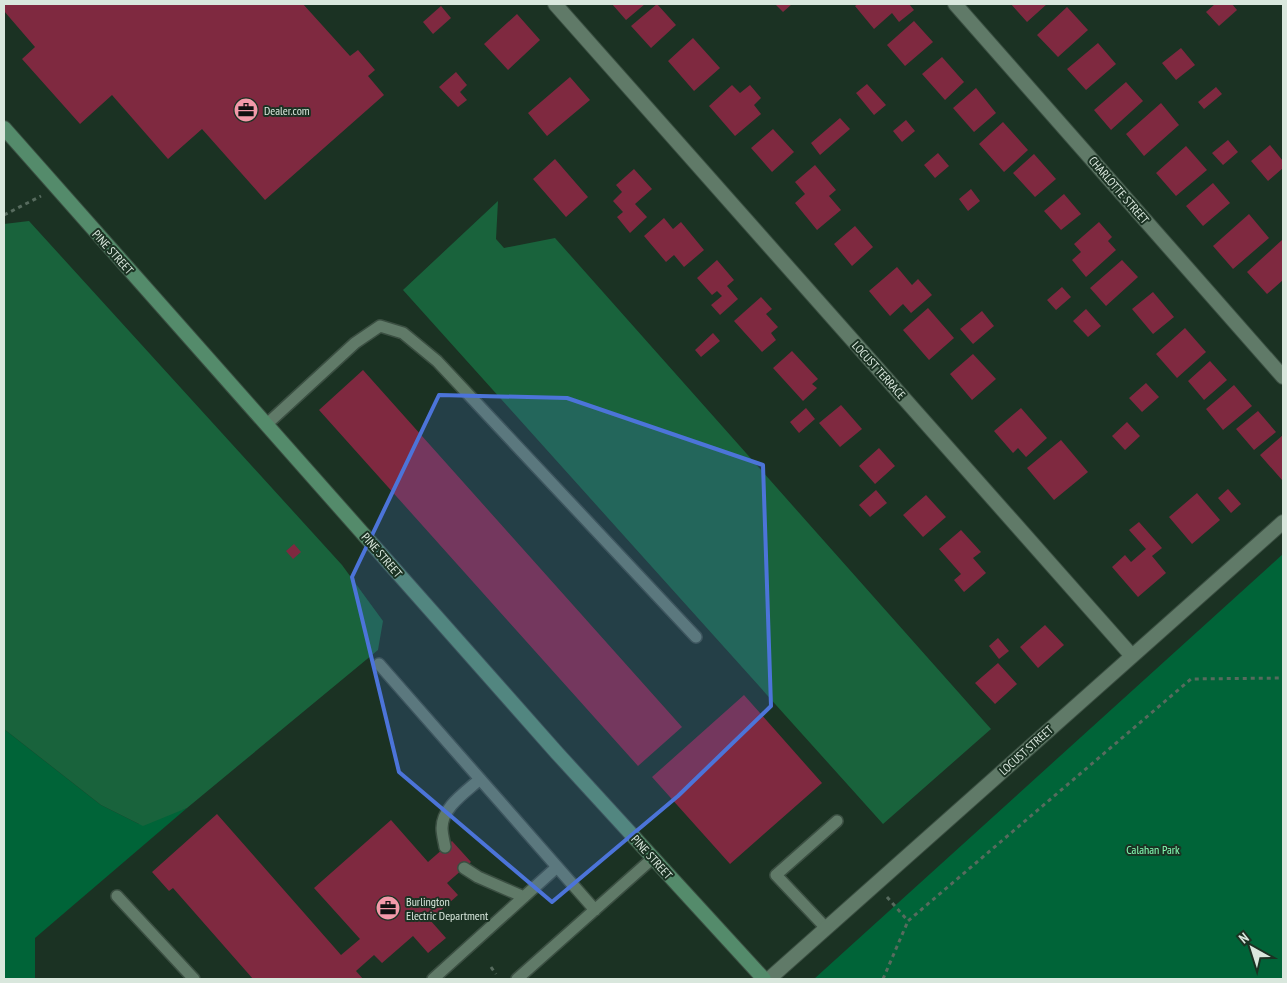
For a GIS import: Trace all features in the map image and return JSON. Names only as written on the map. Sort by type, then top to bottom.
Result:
[{"type":"main road","name":"PINE STREET","points":[[4,128],[557,753],[764,979]]},
{"type":"street","name":"LOCUST TERRACE","points":[[555,4],[1132,656]]},
{"type":"street","name":"CHARLOTTE STREET","points":[[955,4],[1283,377]]},
{"type":"street","name":"LOCUST STREET","points":[[769,979],[1283,522]]},
{"type":"lane","points":[[267,424],[355,343],[380,326],[403,333],[437,362],[696,637]]},
{"type":"lane","points":[[379,664],[595,910]]},
{"type":"lane","points":[[445,847],[442,828],[444,816],[451,806],[480,780]]},
{"type":"lane","points":[[826,928],[776,875],[837,821]]},
{"type":"lane","points":[[517,979],[653,858]]},
{"type":"lane","points":[[433,979],[557,866]]},
{"type":"lane","points":[[464,868],[478,877],[524,896]]},
{"type":"lane","points":[[117,896],[194,979]]},
{"type":"path","points":[[4,215],[25,205],[55,186]]},
{"type":"path","points":[[883,979],[908,921],[1191,679],[1283,678]]},
{"type":"path","points":[[876,884],[908,921]]},
{"type":"path","points":[[491,967],[496,974]]},
{"type":"highlighted area","points":[[439,395],[567,398],[763,465],[771,706],[678,796],[552,902],[399,772],[352,577]]},
{"type":"green space","points":[[498,201],[496,239],[504,248],[555,238],[991,729],[883,824],[403,290]]},
{"type":"green space","points":[[29,221],[342,565],[383,621],[378,650],[187,808],[143,826],[101,805],[4,729],[4,224]]},
{"type":"green space","name":"Calahan Park","points":[[1283,554],[1283,979],[814,979]]},
{"type":"green space","points":[[4,729],[101,805],[139,824],[187,808],[35,938],[35,979],[4,979]]},
{"type":"building","name":"Dealer.com","points":[[4,4],[303,4],[350,56],[358,50],[375,70],[368,76],[384,95],[265,200],[202,129],[168,159],[112,95],[80,124],[22,59],[35,47],[4,11]]},
{"type":"building","points":[[612,4],[645,4],[626,20]]},
{"type":"building","points":[[657,4],[676,25],[651,48],[631,26]]},
{"type":"building","points":[[775,4],[792,4],[783,12]]},
{"type":"building","points":[[858,4],[909,4],[914,10],[899,22],[892,13],[874,29],[855,6]]},
{"type":"building","points":[[1011,4],[1047,4],[1027,22]]},
{"type":"building","points":[[1215,4],[1232,4],[1237,10],[1219,26],[1206,12]]},
{"type":"building","points":[[441,6],[451,18],[433,34],[423,22]]},
{"type":"building","points":[[1067,7],[1088,30],[1058,57],[1037,35]]},
{"type":"building","points":[[517,14],[540,40],[508,70],[484,44]]},
{"type":"building","points":[[914,21],[933,42],[905,66],[887,45]]},
{"type":"building","points":[[693,38],[720,68],[694,91],[668,61]]},
{"type":"building","points":[[1098,43],[1116,64],[1086,90],[1067,69]]},
{"type":"building","points":[[1181,48],[1195,65],[1176,80],[1162,63]]},
{"type":"building","points":[[942,57],[964,82],[945,100],[922,74]]},
{"type":"building","points":[[456,72],[467,85],[460,92],[467,100],[458,107],[439,87]]},
{"type":"building","points":[[570,77],[590,100],[547,136],[528,113]]},
{"type":"building","points":[[1126,82],[1143,101],[1111,130],[1094,110]]},
{"type":"building","points":[[867,84],[886,105],[874,115],[856,93]]},
{"type":"building","points":[[732,85],[740,93],[750,85],[761,98],[754,105],[761,114],[735,136],[709,106]]},
{"type":"building","points":[[1216,87],[1222,94],[1204,109],[1198,102]]},
{"type":"building","points":[[976,88],[996,113],[974,132],[953,108]]},
{"type":"building","points":[[1161,103],[1179,125],[1144,156],[1126,134]]},
{"type":"building","points":[[840,118],[850,129],[820,155],[811,143]]},
{"type":"building","points":[[906,120],[915,131],[902,142],[893,131]]},
{"type":"building","points":[[1003,122],[1028,150],[1004,172],[979,144]]},
{"type":"building","points":[[773,129],[794,152],[772,172],[751,148]]},
{"type":"building","points":[[1228,140],[1238,152],[1223,165],[1212,153]]},
{"type":"building","points":[[1270,145],[1283,161],[1283,168],[1268,181],[1251,161]]},
{"type":"building","points":[[1186,146],[1207,170],[1176,196],[1156,173]]},
{"type":"building","points":[[938,153],[949,166],[935,178],[924,165]]},
{"type":"building","points":[[1034,154],[1056,179],[1035,197],[1013,173]]},
{"type":"building","points":[[555,159],[588,197],[566,217],[533,179]]},
{"type":"building","points":[[815,165],[836,190],[829,196],[841,210],[817,230],[795,203],[805,194],[795,182]]},
{"type":"building","points":[[634,169],[652,189],[635,204],[647,217],[630,233],[617,217],[623,212],[613,201],[622,192],[616,185]]},
{"type":"building","points":[[1213,183],[1230,203],[1203,226],[1186,206]]},
{"type":"building","points":[[971,189],[980,201],[968,211],[959,199]]},
{"type":"building","points":[[1064,194],[1081,214],[1061,230],[1044,211]]},
{"type":"building","points":[[1249,214],[1269,238],[1233,269],[1213,246]]},
{"type":"building","points":[[664,218],[673,229],[681,222],[704,250],[684,267],[674,255],[666,262],[644,236]]},
{"type":"building","points":[[1099,222],[1112,237],[1108,241],[1116,250],[1086,277],[1072,260],[1081,252],[1074,244]]},
{"type":"building","points":[[855,226],[873,247],[852,266],[834,244]]},
{"type":"building","points":[[1282,240],[1283,280],[1267,294],[1247,272]]},
{"type":"building","points":[[717,260],[734,280],[727,286],[738,299],[720,315],[711,305],[722,296],[717,291],[712,295],[697,278]]},
{"type":"building","points":[[1122,260],[1138,277],[1106,306],[1090,288]]},
{"type":"building","points":[[897,267],[912,285],[918,279],[932,295],[911,313],[903,304],[890,316],[869,291]]},
{"type":"building","points":[[1062,287],[1071,297],[1056,310],[1047,300]]},
{"type":"building","points":[[1153,292],[1174,317],[1153,334],[1132,309]]},
{"type":"building","points":[[761,297],[772,309],[766,314],[778,327],[771,333],[776,340],[762,352],[734,321]]},
{"type":"building","points":[[928,308],[954,338],[929,360],[903,330]]},
{"type":"building","points":[[1086,309],[1101,326],[1088,337],[1073,321]]},
{"type":"building","points":[[982,311],[994,326],[973,344],[960,329]]},
{"type":"building","points":[[1185,328],[1206,352],[1177,378],[1156,354]]},
{"type":"building","points":[[713,333],[720,341],[701,357],[695,350]]},
{"type":"building","points":[[792,351],[818,379],[812,384],[817,388],[803,401],[773,368]]},
{"type":"building","points":[[973,354],[996,379],[972,400],[950,374]]},
{"type":"building","points":[[1210,361],[1227,380],[1204,400],[1188,381]]},
{"type":"building","points":[[363,370],[682,727],[638,766],[319,410]]},
{"type":"building","points":[[1146,383],[1159,397],[1142,412],[1129,398]]},
{"type":"building","points":[[1234,385],[1252,406],[1223,430],[1206,409]]},
{"type":"building","points":[[841,405],[862,429],[840,447],[819,423]]},
{"type":"building","points":[[806,408],[815,419],[799,433],[790,422]]},
{"type":"building","points":[[1021,408],[1047,438],[1026,457],[1018,448],[1013,453],[994,431]]},
{"type":"building","points":[[1258,411],[1276,432],[1254,450],[1236,429]]},
{"type":"building","points":[[1127,422],[1140,436],[1125,450],[1112,436]]},
{"type":"building","points":[[1283,435],[1283,479],[1282,480],[1260,455]]},
{"type":"building","points":[[1061,440],[1088,472],[1054,500],[1027,468]]},
{"type":"building","points":[[879,448],[895,466],[875,484],[859,466]]},
{"type":"building","points":[[1228,489],[1241,504],[1231,513],[1218,498]]},
{"type":"building","points":[[876,490],[887,503],[870,517],[859,505]]},
{"type":"building","points":[[1197,493],[1220,520],[1192,544],[1169,517]]},
{"type":"building","points":[[926,495],[946,517],[923,537],[903,515]]},
{"type":"building","points":[[1139,522],[1162,548],[1152,556],[1166,573],[1138,597],[1112,567],[1125,555],[1131,562],[1146,549],[1129,530]]},
{"type":"building","points":[[961,530],[981,552],[973,558],[986,573],[964,592],[954,580],[961,574],[939,549]]},
{"type":"building","points":[[294,544],[301,552],[293,559],[286,551]]},
{"type":"building","points":[[1045,625],[1064,645],[1038,668],[1020,647]]},
{"type":"building","points":[[998,638],[1009,651],[999,659],[989,646]]},
{"type":"building","points":[[998,663],[1017,684],[995,704],[975,683]]},
{"type":"building","points":[[744,695],[822,783],[730,864],[652,777]]},
{"type":"building","name":"Burlington Electric Department","points":[[217,814],[341,955],[360,939],[314,888],[391,820],[428,862],[452,841],[471,862],[447,883],[458,895],[430,920],[446,938],[428,953],[413,936],[382,963],[374,955],[356,971],[363,979],[253,979],[173,888],[169,891],[152,872]]},
{"type":"place","name":"Dealer.com","points":[[246,110]]},
{"type":"place","name":"Burlington Electric Department","points":[[388,908]]}]
